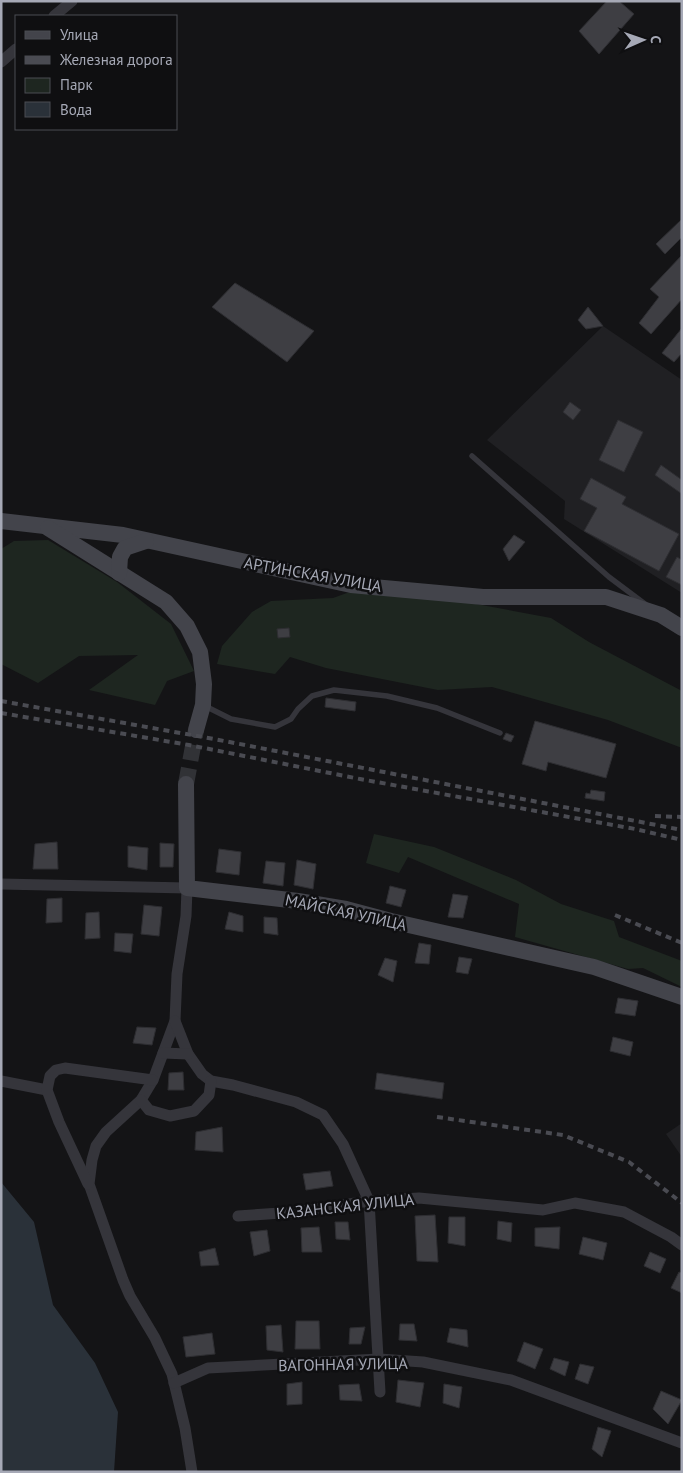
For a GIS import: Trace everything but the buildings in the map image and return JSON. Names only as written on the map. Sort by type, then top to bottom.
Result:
[{"type":"street","points":[[55,15],[72,1]]},
{"type":"street","points":[[1,62],[15,50]]},
{"type":"street","name":"АРТИНСКАЯ УЛИЦА","points":[[1,521],[123,535],[351,585],[483,597],[606,597],[661,615],[682,628]]},
{"type":"street","points":[[44,526],[166,602],[187,626],[200,652],[204,684],[203,705],[196,730]]},
{"type":"street","points":[[120,573],[120,558],[125,548],[148,541]]},
{"type":"street","points":[[89,1184],[96,1146],[106,1132],[141,1100],[153,1080],[175,1021],[177,974],[186,916],[186,784]]},
{"type":"street","name":"МАЙСКАЯ УЛИЦА","points":[[1,884],[186,888],[298,901],[346,910],[594,967],[682,997]]},
{"type":"street","points":[[175,1021],[188,1054],[202,1074],[212,1081],[296,1102],[323,1115],[343,1144],[369,1201],[380,1392]]},
{"type":"street","points":[[163,1053],[188,1054]]},
{"type":"street","points":[[153,1080],[65,1068],[56,1070],[50,1076],[47,1090],[59,1122],[89,1184],[130,1296],[155,1338],[172,1374],[185,1428],[192,1472]]},
{"type":"street","points":[[1,1081],[47,1090]]},
{"type":"street","points":[[141,1100],[149,1110],[170,1116],[194,1111],[209,1095],[212,1081]]},
{"type":"street","name":"КАЗАНСКАЯ УЛИЦА","points":[[238,1216],[296,1212],[369,1201],[419,1198],[542,1210],[576,1203],[624,1212],[671,1237],[682,1245]]},
{"type":"street","name":"ВАГОННАЯ УЛИЦА","points":[[174,1383],[208,1368],[379,1360],[423,1362],[511,1380],[682,1444]]},
{"type":"lane","points":[[472,456],[609,577],[661,615]]},
{"type":"lane","points":[[203,705],[231,719],[275,727],[291,719],[298,709],[312,696],[334,690],[387,696],[438,708],[500,732]]},
{"type":"shaded area","points":[[603,326],[682,380],[682,593],[564,519],[565,501],[487,440]]},
{"type":"shaded area","points":[[682,1123],[682,1157],[666,1134]]},
{"type":"green space","points":[[48,540],[117,582],[171,624],[194,671],[167,681],[155,705],[89,690],[138,655],[79,656],[38,683],[1,664],[1,549],[14,541]]},
{"type":"green space","points":[[358,589],[460,601],[551,618],[589,642],[682,691],[682,748],[608,720],[492,687],[438,690],[326,668],[290,657],[275,674],[217,664],[222,646],[252,612],[271,601],[333,598]]},
{"type":"green space","points":[[374,834],[434,847],[516,880],[561,904],[614,921],[619,937],[682,961],[682,987],[643,968],[628,969],[515,937],[519,904],[408,857],[399,873],[366,863]]},
{"type":"water","points":[[1,1182],[34,1222],[53,1305],[95,1363],[118,1412],[114,1472],[1,1472]]},
{"type":"tunnel","points":[[186,784],[196,730]]},
{"type":"railway","points":[[1,701],[214,739],[682,830]]},
{"type":"railway","points":[[1,713],[189,745],[360,779],[635,829],[682,840]]},
{"type":"railway","points":[[655,816],[682,817]]},
{"type":"railway","points":[[615,915],[682,943]]},
{"type":"railway","points":[[437,1117],[563,1135],[629,1162],[682,1203]]}]
